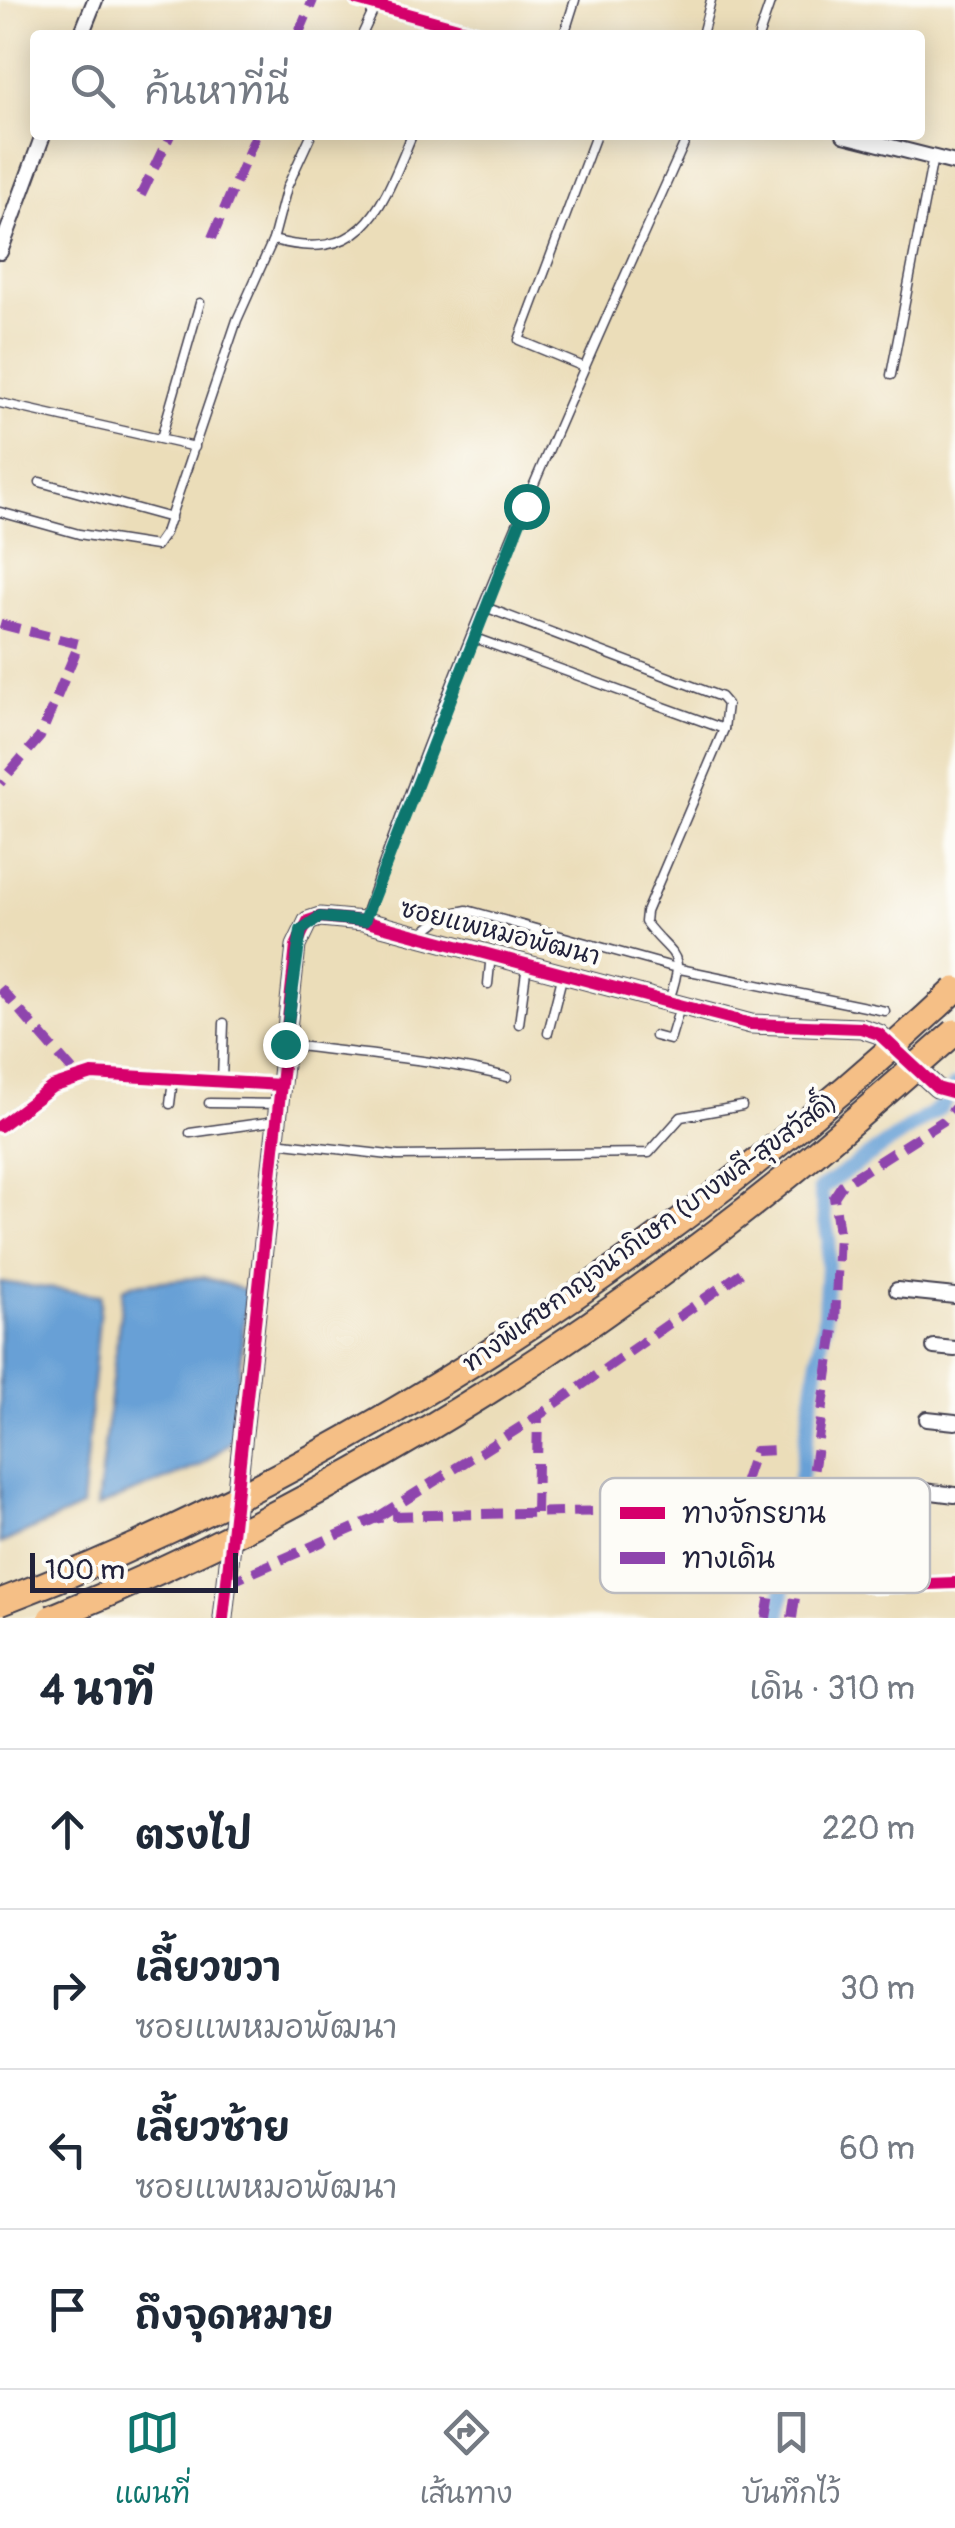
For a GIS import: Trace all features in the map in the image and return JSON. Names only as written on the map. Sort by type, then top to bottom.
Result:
[{"type":"highway","name":"ทางพิเศษกาญจนาภิเษก (บางพลี-สุขสวัสดิ์)","points":[[0,1602],[94,1566],[430,1392],[551,1312],[771,1150],[955,990]]},
{"type":"highway","name":"ทางพิเศษกาญจนาภิเษก (บางพลี-สุขสวัสดิ์)","points":[[50,1618],[325,1488],[433,1426],[677,1262],[783,1180],[955,1032]]},
{"type":"street","points":[[84,30],[95,0]]},
{"type":"street","points":[[357,0],[450,30]]},
{"type":"street","points":[[0,252],[42,140]]},
{"type":"street","points":[[864,140],[955,163]]},
{"type":"street","name":"ซอยแพหมอพัฒนา","points":[[223,1618],[285,1044],[301,930],[320,917],[364,921],[771,1028],[840,1026],[879,1034],[946,1090]]},
{"type":"street","points":[[0,1126],[66,1080],[92,1074],[222,1081],[279,1103]]},
{"type":"street","points":[[897,1290],[955,1296]]},
{"type":"street","points":[[934,1347],[955,1349]]},
{"type":"street","points":[[927,1419],[955,1422]]},
{"type":"street","points":[[930,1492],[955,1495]]},
{"type":"street","points":[[930,1584],[955,1583]]},
{"type":"lane","points":[[566,30],[575,0]]},
{"type":"lane","points":[[703,30],[711,0]]},
{"type":"lane","points":[[761,30],[770,0]]},
{"type":"lane","points":[[366,30],[376,5]]},
{"type":"lane","points":[[0,512],[156,546],[170,518],[237,320],[272,240],[287,187],[309,140]]},
{"type":"lane","points":[[272,240],[322,249],[352,237],[394,178],[410,140]]},
{"type":"lane","points":[[584,367],[518,340],[594,140]]},
{"type":"lane","points":[[364,921],[472,638],[584,367],[686,140]]},
{"type":"lane","points":[[891,376],[933,157]]},
{"type":"lane","points":[[161,438],[200,303]]},
{"type":"lane","points":[[0,403],[195,447]]},
{"type":"lane","points":[[40,482],[170,518]]},
{"type":"lane","points":[[485,607],[721,697],[729,712],[646,912],[646,922],[677,954],[680,969],[672,1037],[666,1040],[656,1036]]},
{"type":"lane","points":[[472,638],[724,729]]},
{"type":"lane","points":[[419,935],[454,910],[467,910],[680,969],[886,1011]]},
{"type":"lane","points":[[488,984],[491,953]]},
{"type":"lane","points":[[519,1024],[527,962]]},
{"type":"lane","points":[[548,1033],[563,972]]},
{"type":"lane","points":[[222,1081],[224,1023]]},
{"type":"lane","points":[[285,1044],[386,1059],[420,1058],[507,1077]]},
{"type":"lane","points":[[170,1104],[173,1078]]},
{"type":"lane","points":[[209,1103],[279,1103]]},
{"type":"lane","points":[[190,1132],[279,1103]]},
{"type":"lane","points":[[275,1143],[398,1156],[649,1153],[681,1118],[742,1106]]},
{"type":"water","points":[[204,1277],[247,1291],[233,1440],[200,1466],[97,1507],[123,1289],[134,1284]]},
{"type":"water","points":[[0,1282],[101,1295],[82,1507],[0,1544]]},
{"type":"waterway","points":[[800,1478],[824,1322],[829,1241],[820,1189],[941,1107],[955,1086]]},
{"type":"waterway","points":[[779,1618],[783,1593]]},
{"type":"marked path","points":[[300,30],[313,0]]},
{"type":"marked path","points":[[141,195],[168,140]]},
{"type":"marked path","points":[[212,238],[254,140]]},
{"type":"marked path","points":[[0,624],[79,644],[40,737],[0,783]]},
{"type":"marked path","points":[[0,988],[78,1077]]},
{"type":"marked path","points":[[812,1478],[835,1323],[839,1233],[834,1197],[842,1185],[943,1121],[955,1108]]},
{"type":"marked path","points":[[378,1517],[538,1416],[741,1273]]},
{"type":"marked path","points":[[536,1513],[538,1416]]},
{"type":"marked path","points":[[746,1478],[755,1451],[777,1450]]},
{"type":"marked path","points":[[226,1584],[374,1519],[600,1511]]},
{"type":"marked path","points":[[766,1618],[770,1593]]},
{"type":"marked path","points":[[792,1618],[796,1593]]},
{"type":"cycle path","points":[[357,0],[465,30]]},
{"type":"cycle path","points":[[223,1618],[296,946],[308,921],[320,917],[363,921],[751,1024],[861,1028],[879,1034],[937,1088],[955,1093]]},
{"type":"cycle path","points":[[0,1126],[52,1087],[92,1074],[281,1085]]},
{"type":"cycle path","points":[[930,1584],[955,1583]]},
{"type":"route","points":[[285,1044],[301,930],[320,917],[364,921],[382,866],[526,506]]}]
